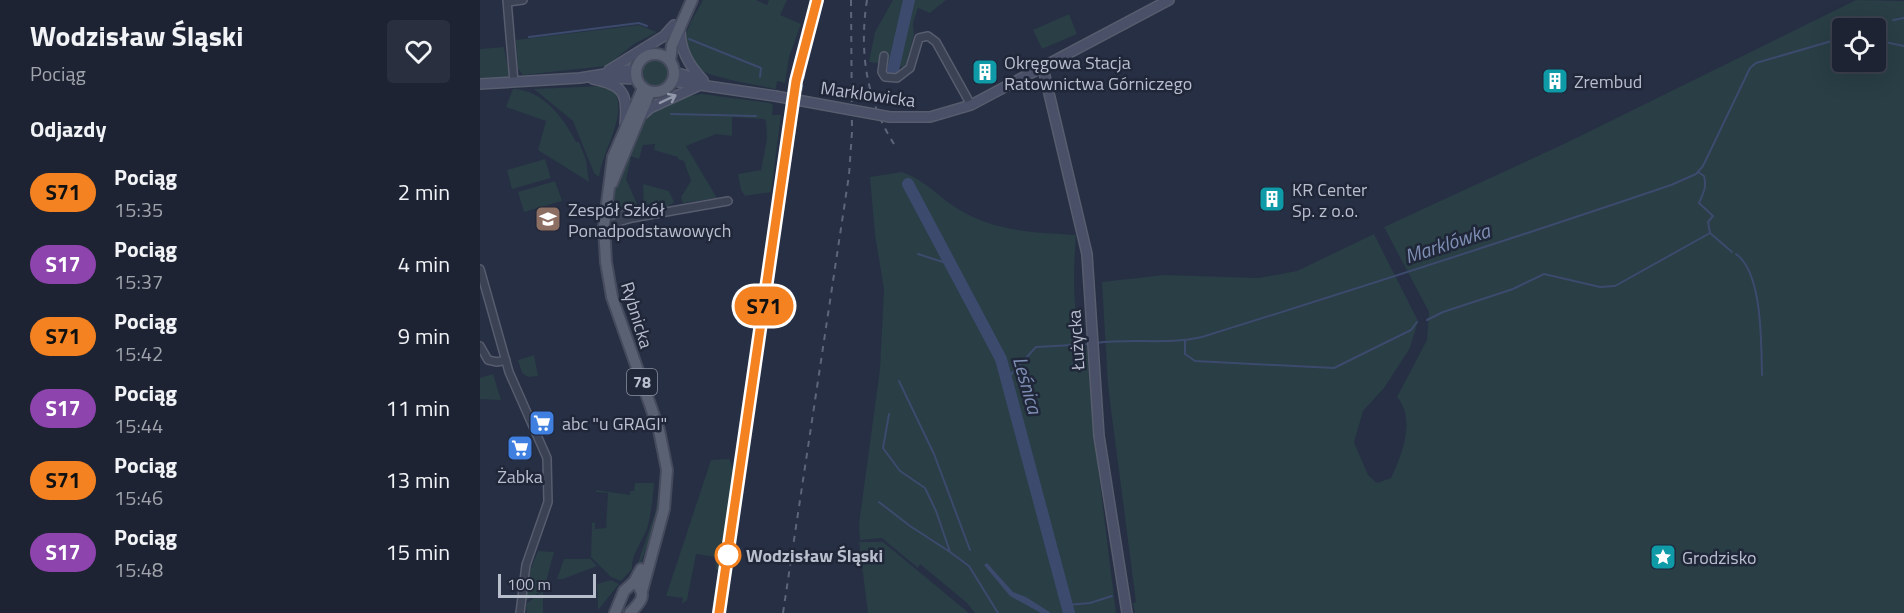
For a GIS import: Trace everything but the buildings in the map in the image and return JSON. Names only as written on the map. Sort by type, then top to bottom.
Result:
[{"type":"main road","name":"78","points":[[641,82],[644,57],[657,54],[667,42],[690,0]]},
{"type":"main road","name":"Marklowicka","points":[[674,76],[873,115],[922,118],[953,112],[971,105],[1169,0]]},
{"type":"main road","name":"78","points":[[670,60],[677,26]]},
{"type":"main road","points":[[596,76],[617,67],[641,48],[677,26],[683,51],[692,69],[703,82],[650,108],[637,120]]},
{"type":"main road","points":[[480,84],[596,76],[641,82],[664,90],[674,76],[670,60],[657,54]]},
{"type":"main road","name":"Łużycka","points":[[1043,68],[1087,254],[1099,436],[1127,613]]},
{"type":"main road","points":[[596,76],[622,91],[627,103],[626,124]]},
{"type":"main road","name":"Rybnicka","points":[[609,188],[637,120],[641,82]]},
{"type":"main road","name":"Rybnicka","points":[[641,82],[613,157],[604,226],[606,262],[612,297],[659,430],[665,457],[667,487],[664,509],[642,591]]},
{"type":"main road","name":"Rybnicka","points":[[631,585],[651,554]]},
{"type":"main road","name":"78","points":[[615,613],[624,591],[631,585]]},
{"type":"main road","points":[[631,585],[638,586],[642,591]]},
{"type":"main road","name":"78","points":[[630,613],[642,599],[642,591]]},
{"type":"street","points":[[514,82],[507,1],[523,0]]},
{"type":"street","name":"Marklowicka","points":[[884,56],[882,72],[885,77],[897,78],[910,68],[915,59],[919,38],[928,36],[936,42],[971,105]]},
{"type":"street","points":[[604,226],[632,218],[728,201]]},
{"type":"street","points":[[606,209],[632,218]]},
{"type":"street","points":[[480,269],[506,360],[545,449],[549,470],[546,512],[526,565],[520,613]]},
{"type":"street","points":[[480,346],[488,360],[497,362],[506,360]]},
{"type":"shaded area","points":[[703,0],[756,0],[767,5],[769,0],[787,0],[780,15],[801,24],[789,57],[785,83],[777,81],[776,89],[718,77],[699,68],[686,44],[686,34]]},
{"type":"shaded area","points":[[893,0],[946,0],[930,13],[918,8],[913,23],[914,35],[905,67],[869,62],[875,32]]},
{"type":"shaded area","points":[[1856,0],[1904,1],[1904,613],[1135,613],[1133,603],[1136,602],[1108,386],[1102,282],[1164,275],[1259,278],[1297,271],[1374,234],[1418,321],[1410,348],[1384,388],[1363,411],[1354,442],[1368,475],[1377,483],[1391,478],[1403,448],[1406,416],[1397,397],[1427,340],[1429,312],[1384,227],[1566,143]]},
{"type":"shaded area","points":[[1069,14],[1077,34],[1042,49],[1033,30]]},
{"type":"shaded area","points":[[639,25],[657,32],[634,44],[606,66],[523,75],[518,69],[516,40]]},
{"type":"shaded area","points":[[504,47],[509,75],[505,79],[480,81],[480,49]]},
{"type":"shaded area","points":[[655,57],[666,62],[671,73],[666,84],[655,89],[644,84],[639,73],[644,62]]},
{"type":"shaded area","points":[[604,86],[615,91],[618,112],[599,177],[594,173],[573,121],[534,89]]},
{"type":"shaded area","points":[[513,89],[534,94],[552,107],[566,124],[576,142],[579,142],[586,160],[589,182],[538,150],[546,121],[506,107]]},
{"type":"shaded area","points":[[702,94],[770,103],[773,105],[772,115],[781,115],[771,192],[745,196],[741,190],[738,174],[761,170],[767,139],[764,119],[732,117],[732,136],[716,134],[686,146],[717,198],[683,203],[681,197],[691,181],[684,161],[654,150],[655,144],[643,145],[639,159],[629,156],[648,115],[689,96]]},
{"type":"shaded area","points":[[545,159],[551,178],[512,189],[507,170]]},
{"type":"shaded area","points":[[627,159],[631,159],[626,179],[637,204],[631,210],[624,212],[618,210],[614,198],[616,184]]},
{"type":"shaded area","points":[[902,172],[922,182],[952,205],[982,221],[1012,229],[1076,235],[1074,277],[1076,308],[1078,323],[1087,348],[1096,451],[1116,613],[975,613],[967,603],[920,564],[918,568],[882,538],[860,540],[859,524],[880,369],[884,289],[875,235],[870,177]]},
{"type":"shaded area","points":[[555,181],[562,201],[524,212],[518,192]]},
{"type":"shaded area","points":[[643,184],[669,191],[674,202],[660,209],[644,208]]},
{"type":"shaded area","points":[[534,355],[538,376],[528,377],[522,373],[518,360]]},
{"type":"shaded area","points":[[493,374],[501,400],[480,399],[480,378]]},
{"type":"shaded area","points":[[729,459],[735,473],[720,570],[716,570],[715,557],[696,554],[687,600],[682,604],[683,598],[666,596],[711,460]]},
{"type":"shaded area","points":[[662,472],[659,512],[638,571],[639,560],[655,513]]},
{"type":"shaded area","points":[[635,483],[654,483],[652,506],[647,529],[635,554],[632,569],[621,581],[611,577],[591,557],[592,523],[595,522],[595,529],[606,528],[608,493],[596,492],[596,490],[630,495],[630,491],[634,491]]},
{"type":"shaded area","points":[[859,542],[883,542],[969,613],[868,613]]},
{"type":"shaded area","points":[[538,551],[554,552],[544,589],[526,601],[531,568]]},
{"type":"shaded area","points":[[564,559],[590,559],[597,566],[563,579],[557,579]]},
{"type":"shaded area","points":[[611,580],[619,584],[598,610],[597,584]]},
{"type":"shaded area","points":[[543,591],[543,613],[527,613],[526,604]]},
{"type":"water","points":[[987,563],[1013,592],[1026,597],[1051,613],[1041,613],[1010,596],[984,565]]},
{"type":"waterway","name":"Leśnica","points":[[893,70],[909,0]]},
{"type":"waterway","points":[[1893,20],[1904,18]]},
{"type":"waterway","points":[[529,37],[639,23],[647,26]]},
{"type":"waterway","points":[[689,39],[761,68],[760,77]]},
{"type":"waterway","name":"Marklówka","points":[[1096,343],[1176,341],[1202,337],[1671,185],[1696,174],[1703,166],[1750,68],[1756,63],[1832,41]]},
{"type":"waterway","name":"Marklówka","points":[[1886,42],[1904,46]]},
{"type":"waterway","points":[[671,114],[756,116]]},
{"type":"waterway","points":[[1698,172],[1704,176],[1705,184],[1699,203],[1713,216],[1708,222],[1710,233],[1732,252]]},
{"type":"waterway","name":"Leśnica","points":[[908,184],[1001,359],[1069,613]]},
{"type":"waterway","points":[[1427,320],[1443,312],[1513,289],[1544,274],[1600,287],[1615,286],[1710,233]]},
{"type":"waterway","points":[[918,254],[949,264]]},
{"type":"waterway","points":[[1736,254],[1745,263],[1756,292],[1762,375]]},
{"type":"waterway","points":[[1185,341],[1185,354],[1195,361],[1334,368],[1411,330],[1417,322]]},
{"type":"waterway","name":"Marklówka","points":[[1006,380],[1036,347],[1091,344]]},
{"type":"waterway","points":[[899,381],[934,454],[970,550]]},
{"type":"waterway","points":[[889,414],[883,448],[900,471],[925,488],[936,511],[950,552],[969,566],[998,613]]},
{"type":"waterway","points":[[879,502],[950,552]]},
{"type":"waterway","points":[[1067,605],[1090,603],[1112,596]]},
{"type":"railway","points":[[724,613],[796,121],[808,53],[823,0]]},
{"type":"railway","points":[[783,613],[849,175],[852,132],[851,0]]},
{"type":"railway","points":[[867,0],[864,38],[867,75],[877,110],[894,144]]},
{"type":"train","name":"S71","points":[[719,613],[783,177],[790,115],[801,52],[817,0]]},
{"type":"place","name":"Okręgowa Stacja Ratownictwa Górniczego","points":[[985,72]]},
{"type":"place","name":"Zrembud","points":[[1555,81]]},
{"type":"place","name":"KR Center Sp. z o.o.","points":[[1272,199]]},
{"type":"place","name":"Zespół Szkół Ponadpodstawowych","points":[[548,219]]},
{"type":"place","name":"abc \"u GRAGI\"","points":[[542,423]]},
{"type":"place","name":"Żabka","points":[[520,448]]},
{"type":"place","name":"Wodzisław Śląski","points":[[728,555]]},
{"type":"place","name":"Grodzisko","points":[[1663,557]]}]
